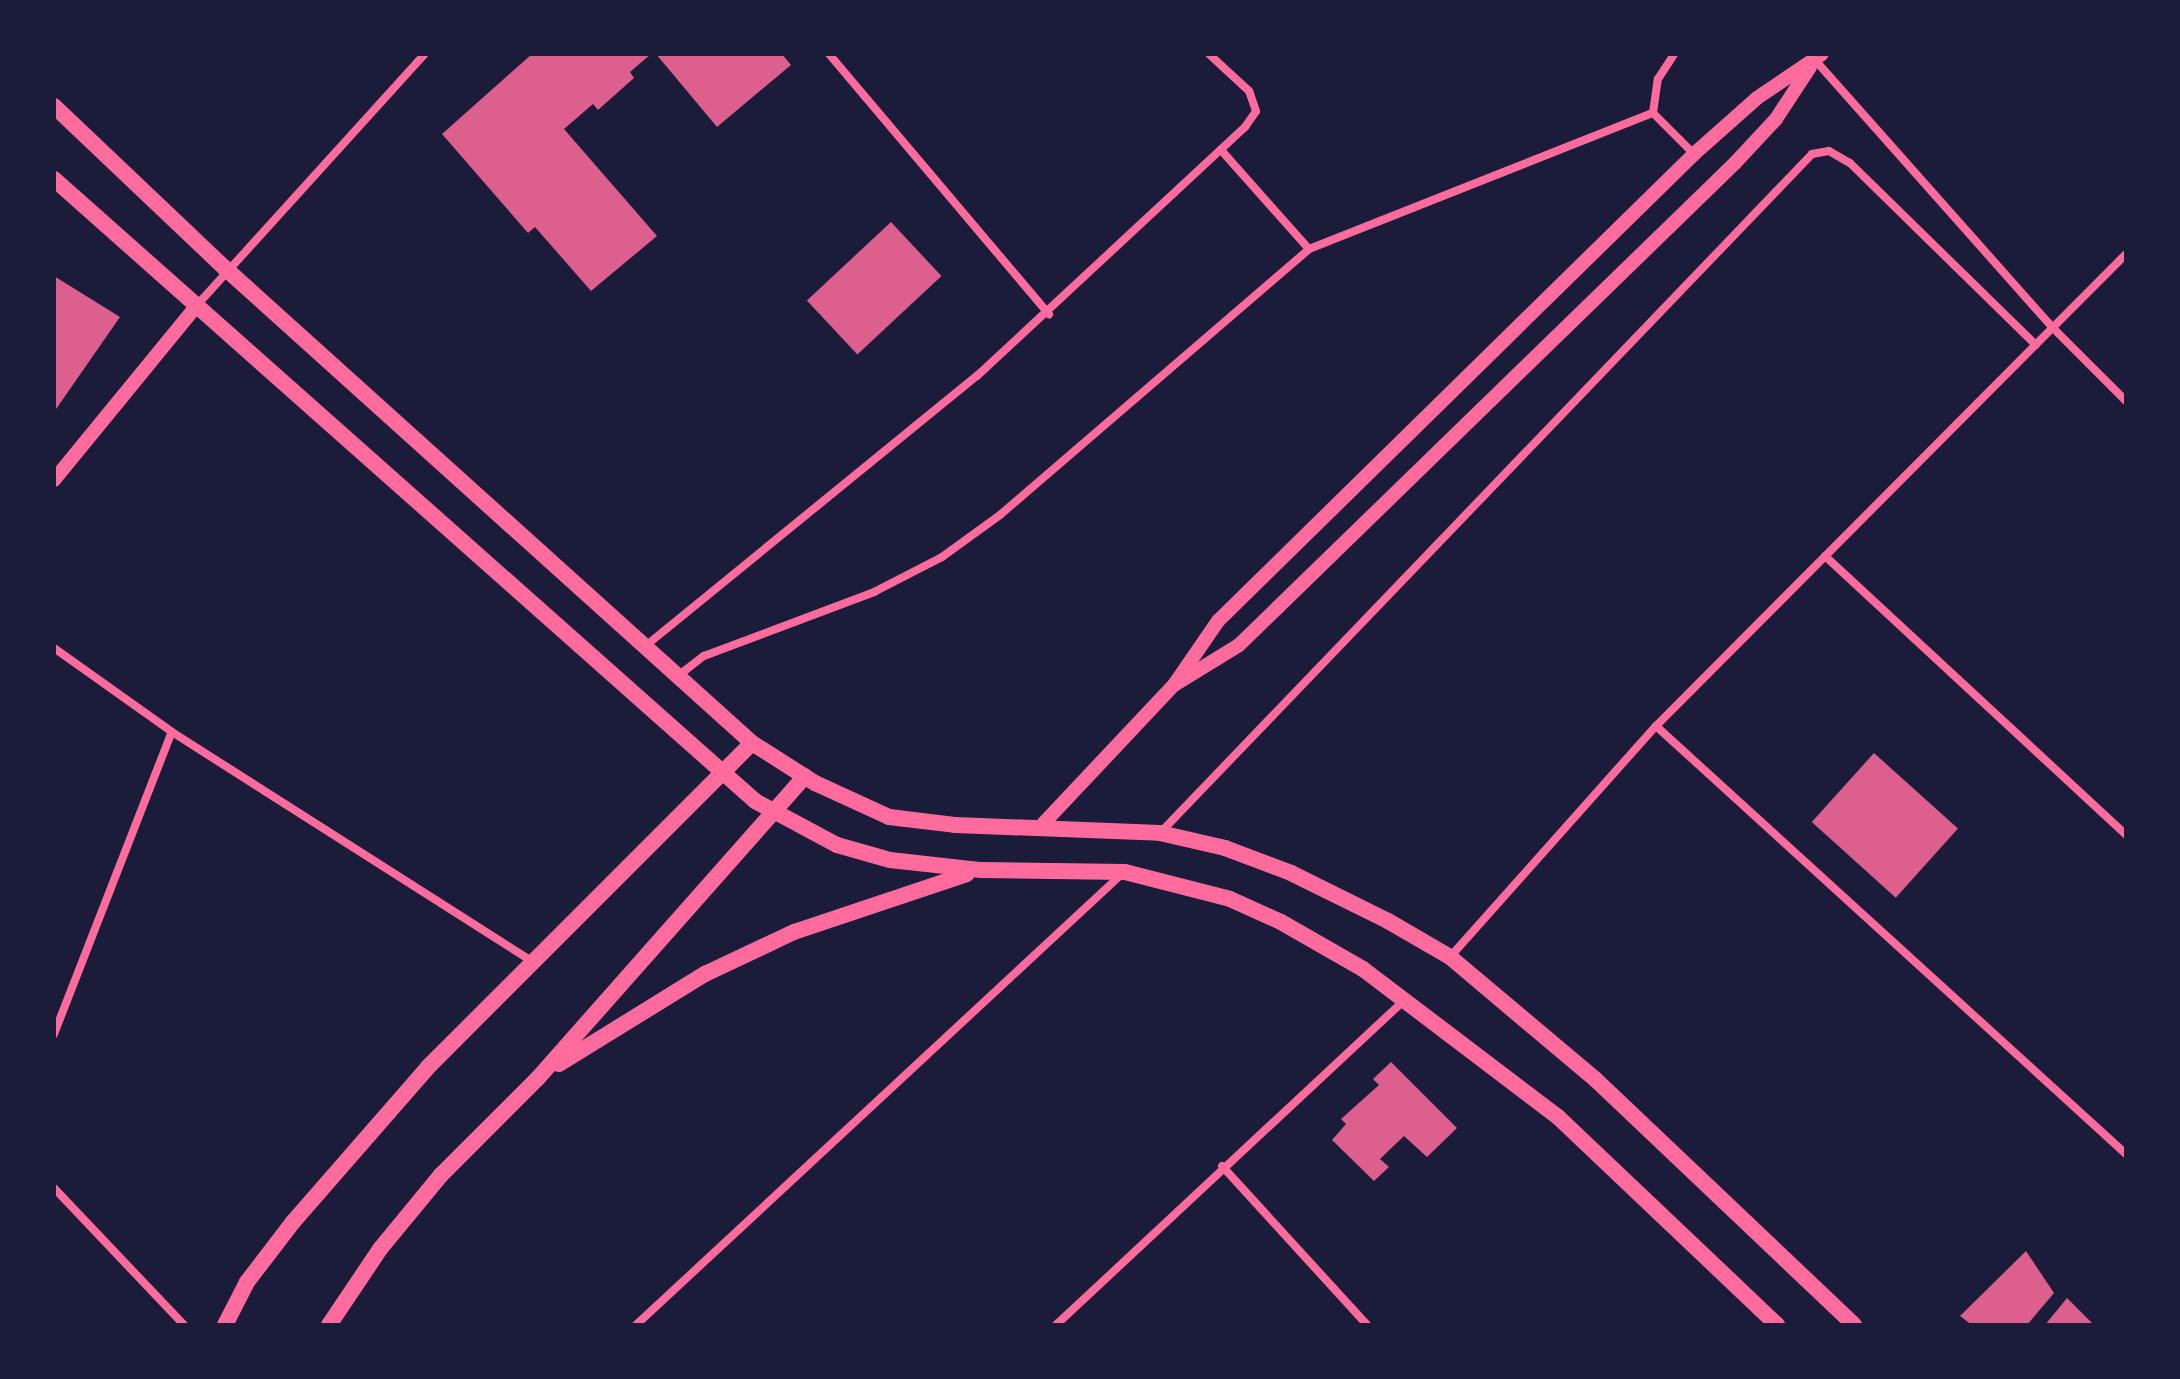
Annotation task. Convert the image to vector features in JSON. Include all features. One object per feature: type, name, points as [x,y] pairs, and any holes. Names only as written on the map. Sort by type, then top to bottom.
[{"type":"main road","points":[[54,106],[226,269],[674,679],[752,743],[805,776],[889,817],[955,825],[1160,833],[1225,848],[1291,873],[1450,957],[1595,1079],[1854,1325]]},
{"type":"main road","points":[[54,179],[198,304],[719,774],[774,813],[837,845],[890,860],[981,870],[1125,872],[1230,899],[1281,922],[1406,999],[1558,1117],[1777,1325]]},
{"type":"main road","points":[[225,1325],[247,1282],[342,1161],[533,962],[752,743]]},
{"type":"main road","points":[[329,1325],[380,1249],[441,1175],[538,1078],[805,776]]},
{"type":"main road","points":[[538,1078],[619,1023],[781,938],[887,897],[981,870]]},
{"type":"street","points":[[54,480],[226,269],[425,54]]},
{"type":"street","points":[[829,54],[1049,314]]},
{"type":"street","points":[[642,649],[1049,314],[1245,127],[1256,111],[1249,91],[1210,54]]},
{"type":"street","points":[[1653,113],[1658,79],[1674,54]]},
{"type":"street","points":[[1041,826],[1174,685],[1218,621],[1694,154],[1757,98],[1818,57]]},
{"type":"street","points":[[1818,57],[2053,328],[2126,401]]},
{"type":"street","points":[[1174,685],[1239,645],[1678,218],[1776,119],[1818,57]]},
{"type":"street","points":[[1653,113],[1694,154]]},
{"type":"street","points":[[674,679],[704,656],[874,592],[942,557],[1000,515],[1309,249],[1653,113]]},
{"type":"street","points":[[1221,150],[1309,249]]},
{"type":"street","points":[[1160,833],[1812,154],[1829,151],[1850,163],[2036,345]]},
{"type":"street","points":[[1450,957],[1656,726],[2126,254]]},
{"type":"street","points":[[1825,556],[2126,835]]},
{"type":"street","points":[[54,648],[172,732],[533,962]]},
{"type":"street","points":[[1656,726],[2126,1154]]},
{"type":"street","points":[[54,1034],[172,732]]},
{"type":"street","points":[[636,1325],[1125,872]]},
{"type":"street","points":[[1056,1325],[1222,1166],[1406,999]]},
{"type":"street","points":[[1222,1166],[1367,1325]]},
{"type":"street","points":[[54,1188],[184,1325]]},
{"type":"building","points":[[532,54],[651,54],[630,72],[634,78],[598,110],[593,104],[564,129],[657,236],[591,291],[535,227],[528,233],[442,134]]},
{"type":"building","points":[[656,54],[782,54],[791,65],[717,127]]},
{"type":"building","points":[[891,222],[941,276],[857,355],[807,300]]},
{"type":"building","points":[[54,276],[120,317],[54,412]]},
{"type":"building","points":[[1874,753],[1958,829],[1896,898],[1812,822]]},
{"type":"building","points":[[1391,1062],[1457,1128],[1427,1157],[1404,1136],[1380,1159],[1389,1167],[1374,1181],[1332,1140],[1346,1124],[1341,1119],[1379,1085],[1373,1079]]},
{"type":"building","points":[[2026,1251],[2054,1293],[2027,1325],[1972,1325],[1960,1316]]},
{"type":"building","points":[[2067,1298],[2094,1325],[2045,1325]]}]
